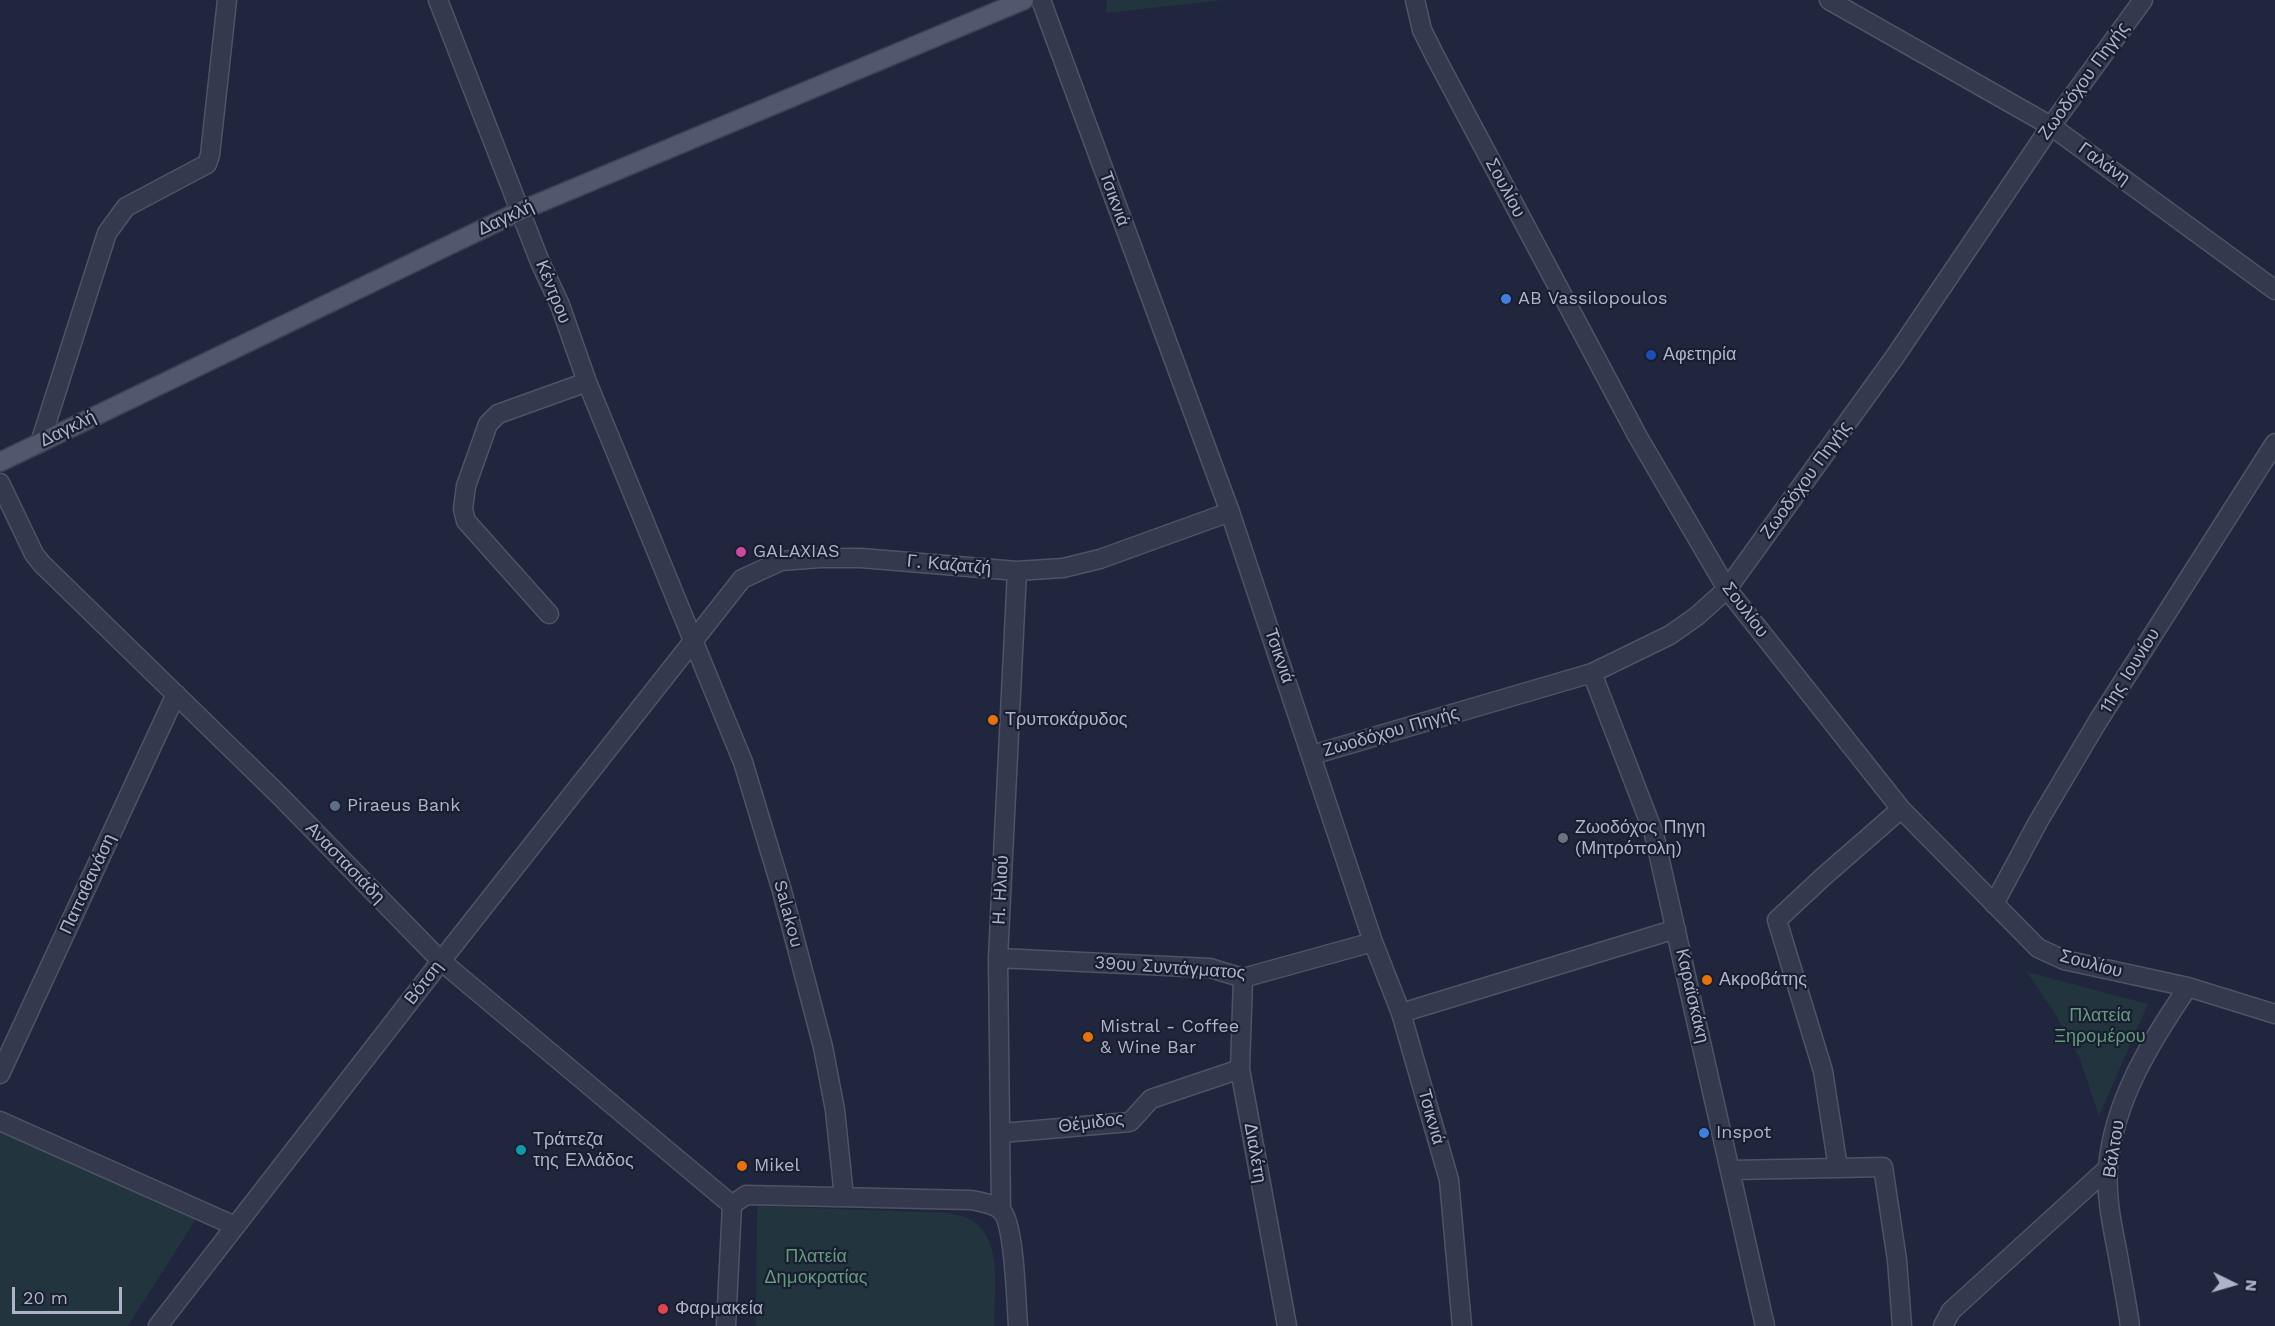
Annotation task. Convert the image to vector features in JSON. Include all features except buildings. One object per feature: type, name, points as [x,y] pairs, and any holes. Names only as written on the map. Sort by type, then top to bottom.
[{"type":"main road","name":"Δαγκλή","points":[[0,462],[520,211],[1024,0]]},
{"type":"street","points":[[40,442],[111,226],[126,207],[207,164],[210,155],[226,0]]},
{"type":"street","name":"Κέντρου","points":[[438,0],[668,583]]},
{"type":"street","name":"Τσικνιά","points":[[1041,0],[1230,512],[1373,942],[1401,1013],[1449,1180],[1462,1326]]},
{"type":"street","name":"Σουλίου","points":[[1415,0],[1422,30],[1436,58],[1638,437],[1727,589],[1901,810],[2038,948],[2064,960],[2188,987],[2275,1014]]},
{"type":"street","name":"Γαλάνη","points":[[1829,0],[2051,126],[2275,290]]},
{"type":"street","name":"Ζωοδόχου Πηγής","points":[[1312,755],[1592,673],[1670,635],[1697,616],[1727,589],[1894,358],[2051,126],[2143,0]]},
{"type":"street","points":[[549,614],[466,520],[463,509],[466,486],[488,424],[498,414],[587,382]]},
{"type":"street","name":"11ης Ιουνίου","points":[[1994,904],[2022,856],[2038,822],[2098,721],[2275,443]]},
{"type":"street","name":"Αναστασιάδη","points":[[0,483],[34,554],[42,564],[279,795],[441,961],[732,1205]]},
{"type":"street","name":"Γ. Καζατζή","points":[[692,641],[742,579],[781,561],[861,558],[1017,571],[1063,568],[1100,559],[1230,512]]},
{"type":"street","name":"Η. Ηλιού","points":[[1001,1210],[1002,1133],[998,958],[1017,571]]},
{"type":"street","name":"Salakou","points":[[668,583],[743,762],[782,891],[830,1082],[841,1155],[844,1197]]},
{"type":"street","name":"Βότση","points":[[158,1326],[692,641]]},
{"type":"street","name":"Καραϊσκάκη","points":[[1592,673],[1654,834],[1766,1326]]},
{"type":"street","name":"Παπαθανάση","points":[[0,1074],[176,694]]},
{"type":"street","points":[[1838,1168],[1823,1071],[1777,920],[1901,810]]},
{"type":"street","points":[[1401,1013],[1676,929]]},
{"type":"street","name":"39ου Συντάγματος","points":[[998,958],[1210,968],[1243,978],[1373,942]]},
{"type":"street","name":"Διαλέτη","points":[[1243,978],[1240,1070],[1287,1326]]},
{"type":"street","name":"Βάλτου","points":[[2130,1326],[2109,1205],[2108,1169],[2112,1138],[2122,1104],[2153,1038],[2188,987]]},
{"type":"street","name":"Θέμιδος","points":[[1002,1133],[1130,1122],[1151,1100],[1240,1070]]},
{"type":"street","points":[[0,1121],[236,1226]]},
{"type":"street","points":[[1730,1170],[1883,1167],[1897,1260],[1902,1326]]},
{"type":"street","points":[[1943,1326],[1951,1311],[2108,1169]]},
{"type":"street","points":[[726,1326],[732,1205],[746,1196],[972,1200],[1001,1210],[1010,1226],[1018,1326]]},
{"type":"green space","points":[[1107,0],[1223,0],[1106,13]]},
{"type":"green space","name":"Πλατεία Ξηρομέρου","points":[[2027,972],[2148,1004],[2099,1116],[2080,1059],[2054,1012]]},
{"type":"green space","points":[[0,1125],[200,1213],[128,1326],[0,1326]]},
{"type":"green space","name":"Πλατεία Δημοκρατίας","points":[[757,1206],[950,1213],[972,1220],[989,1241],[993,1255],[995,1269],[994,1326],[756,1326]]},
{"type":"place","name":"AB Vassilopoulos","points":[[1506,299]]},
{"type":"place","name":"Αφετηρία","points":[[1651,355]]},
{"type":"place","name":"GALAXIAS","points":[[741,552]]},
{"type":"place","name":"Τρυποκάρυδος","points":[[993,720]]},
{"type":"place","name":"Piraeus Bank","points":[[335,806]]},
{"type":"place","name":"Ζωοδόχος Πηγη (Μητρόπολη)","points":[[1563,838]]},
{"type":"place","name":"Ακροβάτης","points":[[1707,980]]},
{"type":"place","name":"Mistral - Coffee & Wine Bar","points":[[1088,1037]]},
{"type":"place","name":"Inspot","points":[[1704,1133]]},
{"type":"place","name":"Τράπεζα της Ελλάδος","points":[[521,1150]]},
{"type":"place","name":"Mikel","points":[[742,1166]]},
{"type":"place","name":"Φαρμακεία","points":[[663,1309]]}]
